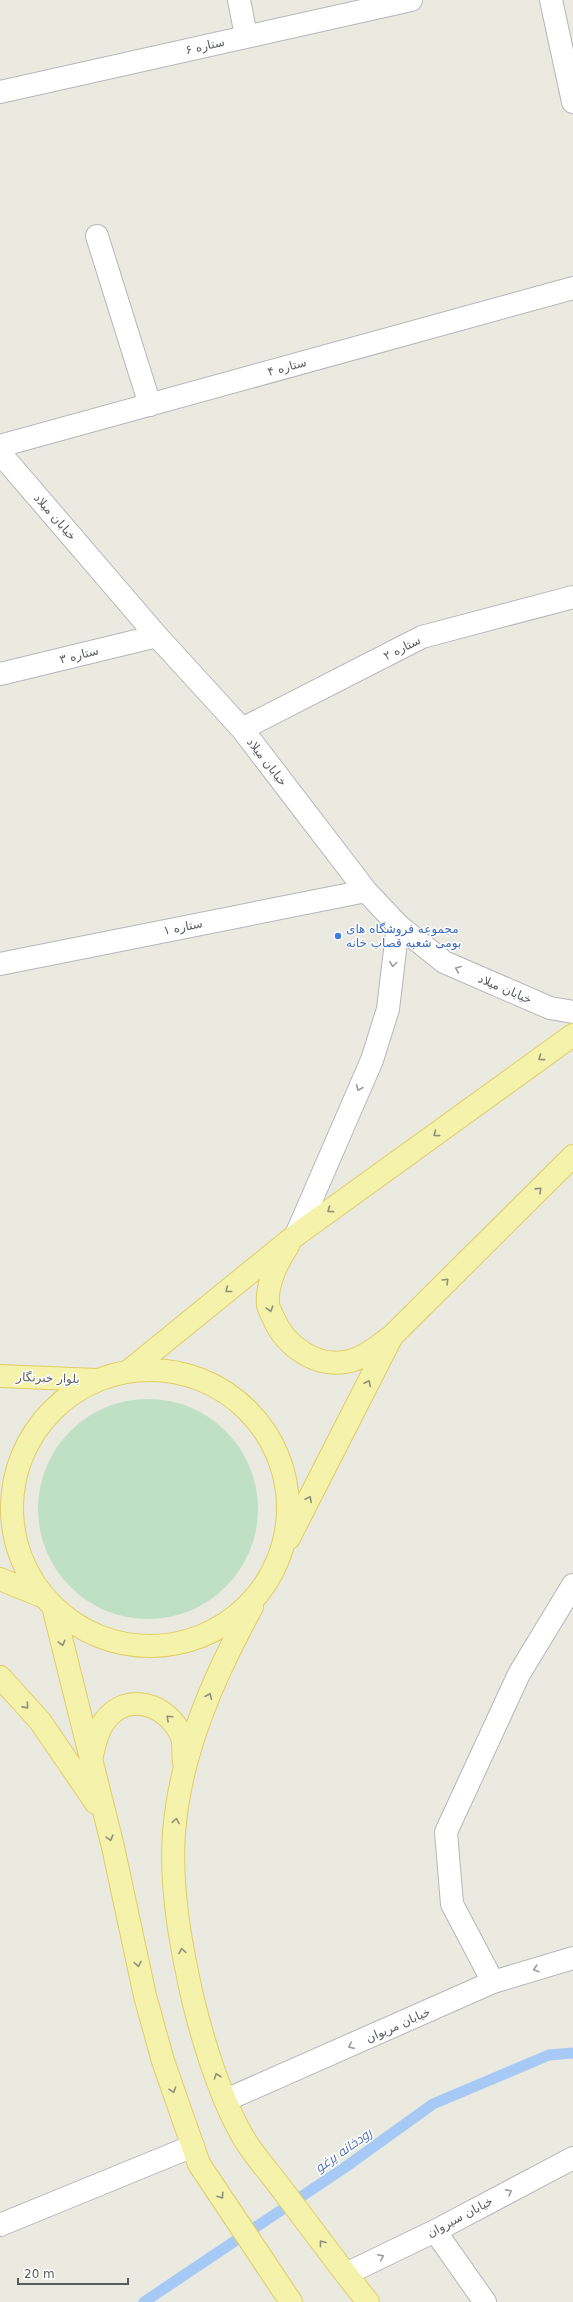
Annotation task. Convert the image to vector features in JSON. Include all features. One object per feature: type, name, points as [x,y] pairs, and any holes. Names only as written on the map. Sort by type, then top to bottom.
[{"type":"main road","points":[[130,1370],[296,1235],[573,1035]]},
{"type":"main road","points":[[296,1235],[279,1259],[271,1280],[268,1306],[287,1341],[306,1356],[329,1362],[350,1361],[369,1353],[392,1336],[573,1156]]},
{"type":"main road","points":[[368,2302],[243,2137],[226,2100],[199,2023],[182,1954],[175,1898],[174,1833],[185,1767],[205,1705],[228,1652],[279,1559],[392,1336]]},
{"type":"main road","points":[[262,1588],[232,1618],[208,1634],[173,1644],[137,1646],[102,1638],[71,1622],[48,1601],[22,1561],[12,1519],[15,1476],[32,1436],[59,1403],[96,1380],[130,1370],[166,1370],[202,1379],[234,1397],[260,1423],[278,1454],[287,1490],[287,1527],[279,1559]]},
{"type":"main road","name":"بلوار خبرنگار","points":[[0,1376],[96,1380]]},
{"type":"main road","points":[[0,1579],[48,1601]]},
{"type":"main road","points":[[48,1601],[113,1847],[145,1996],[163,2061],[196,2155],[292,2302]]},
{"type":"main road","points":[[0,1677],[40,1721],[103,1812]]},
{"type":"main road","points":[[91,1760],[96,1740],[104,1722],[119,1708],[134,1704],[153,1706],[172,1720],[182,1738],[185,1767]]},
{"type":"street","points":[[239,0],[246,36]]},
{"type":"street","name":"ستاره ۶","points":[[0,92],[410,0]]},
{"type":"street","points":[[551,0],[573,102]]},
{"type":"street","points":[[97,236],[150,404]]},
{"type":"street","name":"ستاره ۴","points":[[0,446],[573,288]]},
{"type":"street","name":"خیابان میلاد","points":[[0,453],[157,636],[242,730],[366,891],[398,925],[444,962],[550,1008],[573,1012]]},
{"type":"street","name":"ستاره ۲","points":[[242,730],[422,637],[573,596]]},
{"type":"street","name":"ستاره ۳","points":[[0,674],[157,636]]},
{"type":"street","name":"ستاره ۱","points":[[0,964],[366,891]]},
{"type":"street","points":[[296,1235],[372,1060],[388,1009],[398,925]]},
{"type":"street","points":[[493,1982],[452,1904],[446,1832],[519,1674],[573,1585]]},
{"type":"street","name":"خیابان مریوان","points":[[226,2100],[493,1982],[573,1958]]},
{"type":"street","points":[[0,2225],[196,2155]]},
{"type":"street","name":"خیابان سیروان","points":[[346,2274],[435,2231],[573,2158]]},
{"type":"street","points":[[435,2231],[486,2302]]},
{"type":"green space","points":[[148,1399],[169,1401],[200,1412],[226,1431],[245,1457],[256,1488],[258,1509],[256,1530],[245,1561],[226,1587],[200,1606],[169,1617],[148,1619],[127,1617],[96,1606],[70,1587],[51,1561],[40,1530],[38,1509],[40,1488],[51,1457],[70,1431],[96,1412],[127,1401]]},
{"type":"waterway","name":"رودخانه یرغو","points":[[144,2302],[344,2168],[433,2104],[549,2055],[573,2053]]},
{"type":"place","name":"مجموعه فروشگاه های بومی شعبه قصاب خانه","points":[[338,936]]}]
